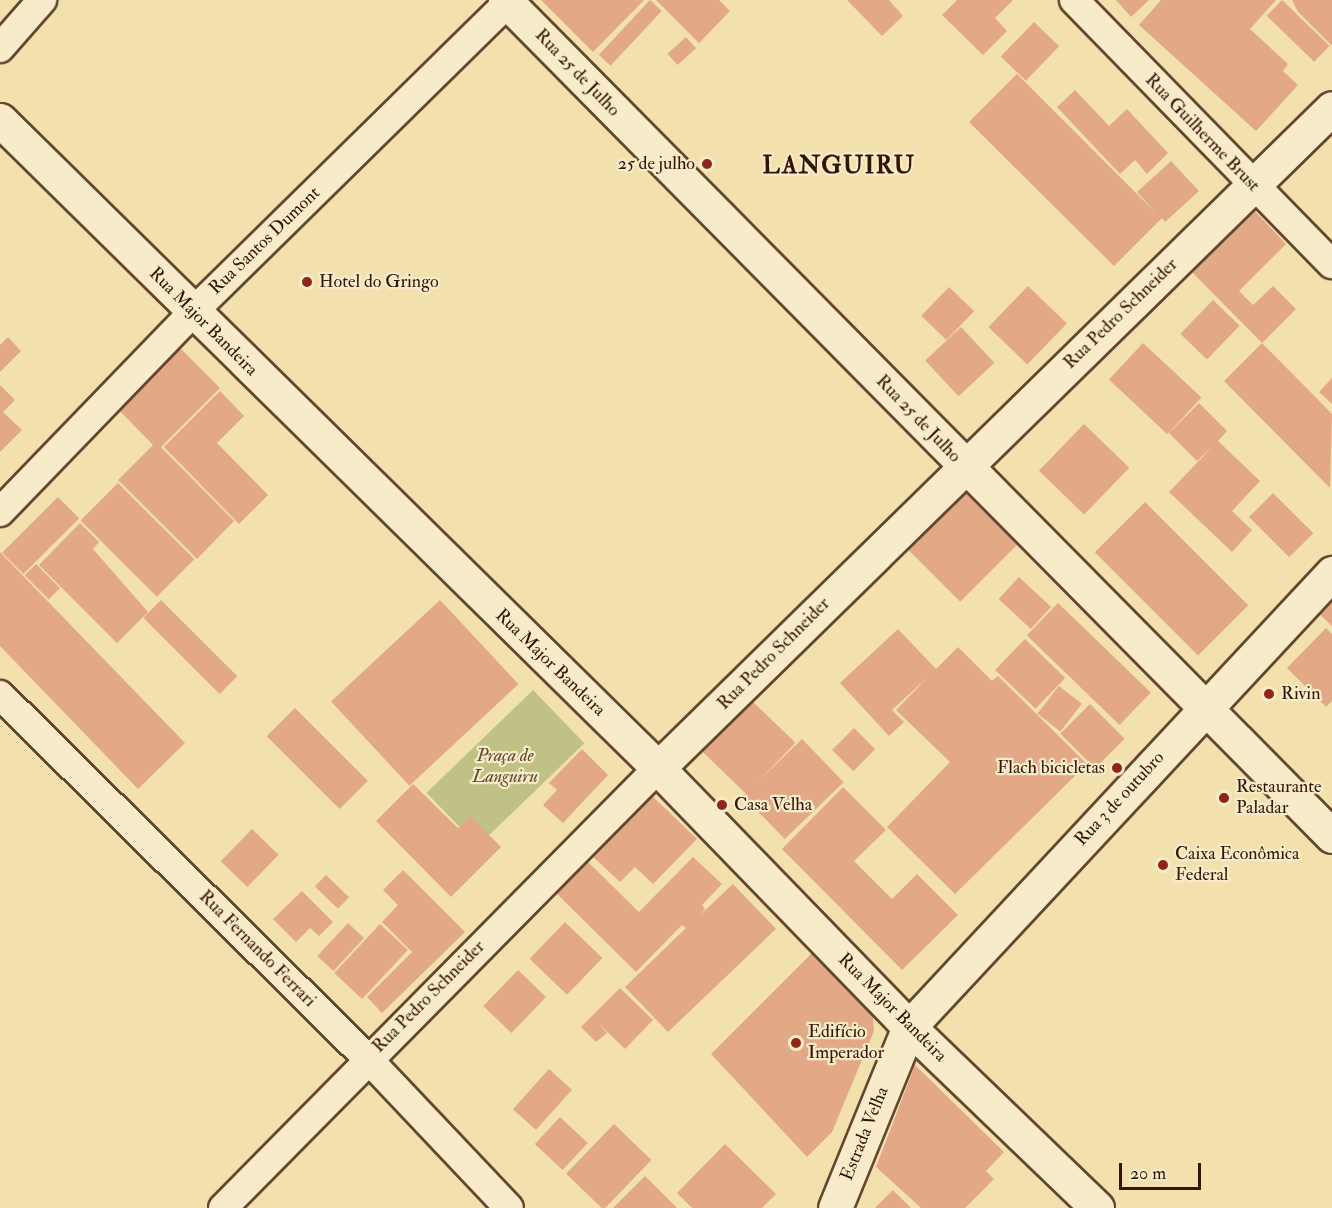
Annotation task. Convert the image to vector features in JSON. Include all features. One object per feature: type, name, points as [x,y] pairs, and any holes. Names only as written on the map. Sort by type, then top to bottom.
[{"type":"main road","name":"Rua 25 de Julho","points":[[508,1],[964,467],[1332,836]]},
{"type":"main road","name":"Rua Pedro Schneider","points":[[658,768],[1332,108]]},
{"type":"main road","name":"Rua Major Bandeira","points":[[0,120],[658,768],[909,1027],[1097,1208]]},
{"type":"main road","name":"Rua 3 de outubro","points":[[909,1027],[1332,573]]},
{"type":"main road","name":"Estrada Velha","points":[[835,1208],[909,1027]]},
{"type":"street","points":[[0,48],[42,0]]},
{"type":"street","name":"Rua Guilherme Brust","points":[[1074,0],[1253,186],[1332,264]]},
{"type":"street","name":"Rua Santos Dumont","points":[[0,512],[193,312],[508,1]]},
{"type":"street","name":"Rua Fernando Ferrari","points":[[0,695],[368,1059],[509,1208]]},
{"type":"street","name":"Rua Pedro Schneider","points":[[223,1208],[658,768]]},
{"type":"green space","name":"Praça de Languiru","points":[[533,690],[584,743],[478,846],[427,793]]},
{"type":"building","points":[[541,0],[644,0],[593,52]]},
{"type":"building","points":[[650,0],[662,11],[611,66],[599,55]]},
{"type":"building","points":[[656,0],[719,0],[730,11],[699,43]]},
{"type":"building","points":[[847,0],[889,0],[903,16],[882,36]]},
{"type":"building","points":[[957,0],[1013,0],[995,18],[1007,31],[983,55],[942,15]]},
{"type":"building","points":[[1116,0],[1149,0],[1131,17]]},
{"type":"building","points":[[1161,0],[1276,0],[1250,29],[1288,64],[1283,71],[1298,85],[1256,131],[1139,25]]},
{"type":"building","points":[[1282,0],[1329,46],[1314,62],[1267,16]]},
{"type":"building","points":[[1292,0],[1332,0],[1332,46],[1298,12]]},
{"type":"building","points":[[1034,22],[1059,46],[1026,81],[1001,57]]},
{"type":"building","points":[[686,37],[696,48],[677,65],[667,54]]},
{"type":"building","points":[[1017,74],[1157,214],[1137,192],[1171,161],[1199,191],[1165,222],[1162,218],[1114,266],[969,122]]},
{"type":"building","points":[[1075,90],[1109,126],[1127,109],[1168,153],[1147,174],[1135,160],[1120,174],[1057,107]]},
{"type":"building","points":[[1250,206],[1286,244],[1239,291],[1253,305],[1273,286],[1296,309],[1262,343],[1187,267]]},
{"type":"building","points":[[1028,286],[1067,324],[1027,365],[988,327]]},
{"type":"building","points":[[949,287],[974,311],[946,340],[921,316]]},
{"type":"building","points":[[1213,300],[1240,326],[1207,360],[1180,334]]},
{"type":"building","points":[[961,327],[994,363],[959,396],[925,360]]},
{"type":"building","points":[[8,337],[21,351],[0,372],[0,345]]},
{"type":"building","points":[[173,341],[220,388],[161,447],[234,521],[197,559],[118,480],[153,445],[111,402]]},
{"type":"building","points":[[1143,343],[1202,398],[1167,434],[1109,380]]},
{"type":"building","points":[[1262,343],[1332,414],[1330,488],[1224,381]]},
{"type":"building","points":[[1332,378],[1332,404],[1319,392]]},
{"type":"building","points":[[0,385],[15,400],[3,412],[22,430],[0,452]]},
{"type":"building","points":[[220,391],[244,416],[217,443],[268,495],[239,524],[164,447]]},
{"type":"building","points":[[1199,403],[1227,431],[1218,441],[1260,481],[1232,511],[1252,530],[1232,552],[1169,492],[1213,446],[1197,461],[1169,433]]},
{"type":"building","points":[[1084,424],[1129,468],[1084,515],[1039,471]]},
{"type":"building","points":[[118,483],[194,559],[157,597],[81,520]]},
{"type":"building","points":[[958,485],[1017,544],[960,602],[901,542]]},
{"type":"building","points":[[1273,493],[1313,533],[1289,557],[1249,517]]},
{"type":"building","points":[[58,497],[79,518],[23,574],[2,553]]},
{"type":"building","points":[[1145,502],[1248,605],[1198,655],[1095,552]]},
{"type":"building","points":[[80,523],[99,542],[93,549],[148,612],[117,643],[39,565]]},
{"type":"building","points":[[0,552],[185,743],[138,789],[0,646]]},
{"type":"building","points":[[36,564],[60,588],[49,599],[25,575]]},
{"type":"building","points":[[1019,577],[1051,607],[1031,629],[999,599]]},
{"type":"building","points":[[1332,587],[1332,626],[1312,607]]},
{"type":"building","points":[[161,600],[237,676],[220,694],[143,618]]},
{"type":"building","points":[[440,600],[518,684],[409,786],[331,702]]},
{"type":"building","points":[[1058,603],[1151,693],[1120,725],[1027,635]]},
{"type":"building","points":[[1326,628],[1332,634],[1332,701],[1326,707],[1287,668]]},
{"type":"building","points":[[898,629],[936,669],[958,647],[992,681],[998,676],[1087,764],[955,894],[887,827],[950,762],[896,710],[928,677],[892,710],[904,722],[889,736],[840,683]]},
{"type":"building","points":[[1025,639],[1065,678],[1035,709],[995,670]]},
{"type":"building","points":[[1059,686],[1082,704],[1060,731],[1037,714]]},
{"type":"building","points":[[748,697],[795,743],[746,794],[699,748]]},
{"type":"building","points":[[1090,704],[1125,739],[1095,768],[1060,734]]},
{"type":"building","points":[[295,708],[368,781],[340,809],[267,736]]},
{"type":"building","points":[[854,728],[875,749],[853,771],[832,750]]},
{"type":"building","points":[[802,739],[844,782],[785,839],[743,796]]},
{"type":"building","points":[[582,749],[608,775],[563,823],[543,805],[557,790],[549,783]]},
{"type":"building","points":[[413,784],[458,828],[470,816],[501,847],[451,897],[376,821]]},
{"type":"building","points":[[843,787],[886,830],[854,861],[892,899],[917,874],[958,915],[902,970],[782,849]]},
{"type":"building","points":[[647,791],[697,839],[653,884],[635,867],[620,882],[588,852]]},
{"type":"building","points":[[252,829],[279,855],[247,887],[221,861]]},
{"type":"building","points":[[693,857],[722,884],[702,905],[705,909],[699,916],[733,884],[776,929],[668,1032],[625,987],[686,928],[682,925],[636,972],[556,893],[587,861],[639,912]]},
{"type":"building","points":[[403,870],[465,932],[382,1013],[367,997],[412,952],[382,922],[398,905],[383,890]]},
{"type":"building","points":[[326,875],[349,897],[338,909],[315,887]]},
{"type":"building","points":[[302,891],[333,922],[319,936],[310,928],[296,942],[273,919]]},
{"type":"building","points":[[565,922],[602,958],[567,995],[530,959]]},
{"type":"building","points":[[348,923],[364,938],[333,971],[317,956]]},
{"type":"building","points":[[380,924],[408,950],[362,999],[334,973]]},
{"type":"building","name":"Edifício Imperador","points":[[816,949],[872,1007],[874,1031],[832,1132],[807,1157],[711,1054]]},
{"type":"building","points":[[518,970],[546,997],[511,1033],[483,1006]]},
{"type":"building","points":[[620,988],[653,1020],[625,1049],[598,1023],[607,1033],[596,1042],[581,1027]]},
{"type":"building","points":[[915,1065],[1004,1152],[986,1171],[994,1179],[965,1208],[921,1208],[876,1167]]},
{"type":"building","points":[[549,1069],[572,1090],[536,1130],[513,1109]]},
{"type":"building","points":[[560,1117],[588,1143],[563,1170],[535,1144]]},
{"type":"building","points":[[614,1124],[651,1160],[605,1208],[602,1208],[566,1174]]},
{"type":"building","points":[[725,1144],[776,1194],[762,1208],[692,1208],[677,1193]]},
{"type":"building","points":[[645,1176],[677,1208],[613,1208]]},
{"type":"building","points":[[893,1190],[911,1208],[875,1208]]},
{"type":"place","name":"25 de julho","points":[[707,164]]},
{"type":"place","name":"Hotel do Gringo","points":[[307,282]]},
{"type":"place","name":"Rivin","points":[[1269,694]]},
{"type":"place","name":"Flach bicicletas","points":[[1117,768]]},
{"type":"place","name":"Restaurante Paladar","points":[[1224,798]]},
{"type":"place","name":"Casa Velha","points":[[722,805]]},
{"type":"place","name":"Caixa Econômica Federal","points":[[1163,865]]},
{"type":"place","name":"Edifício Imperador","points":[[796,1043]]},
{"type":"district","name":"LANGUIRU","points":[[839,166]]}]
